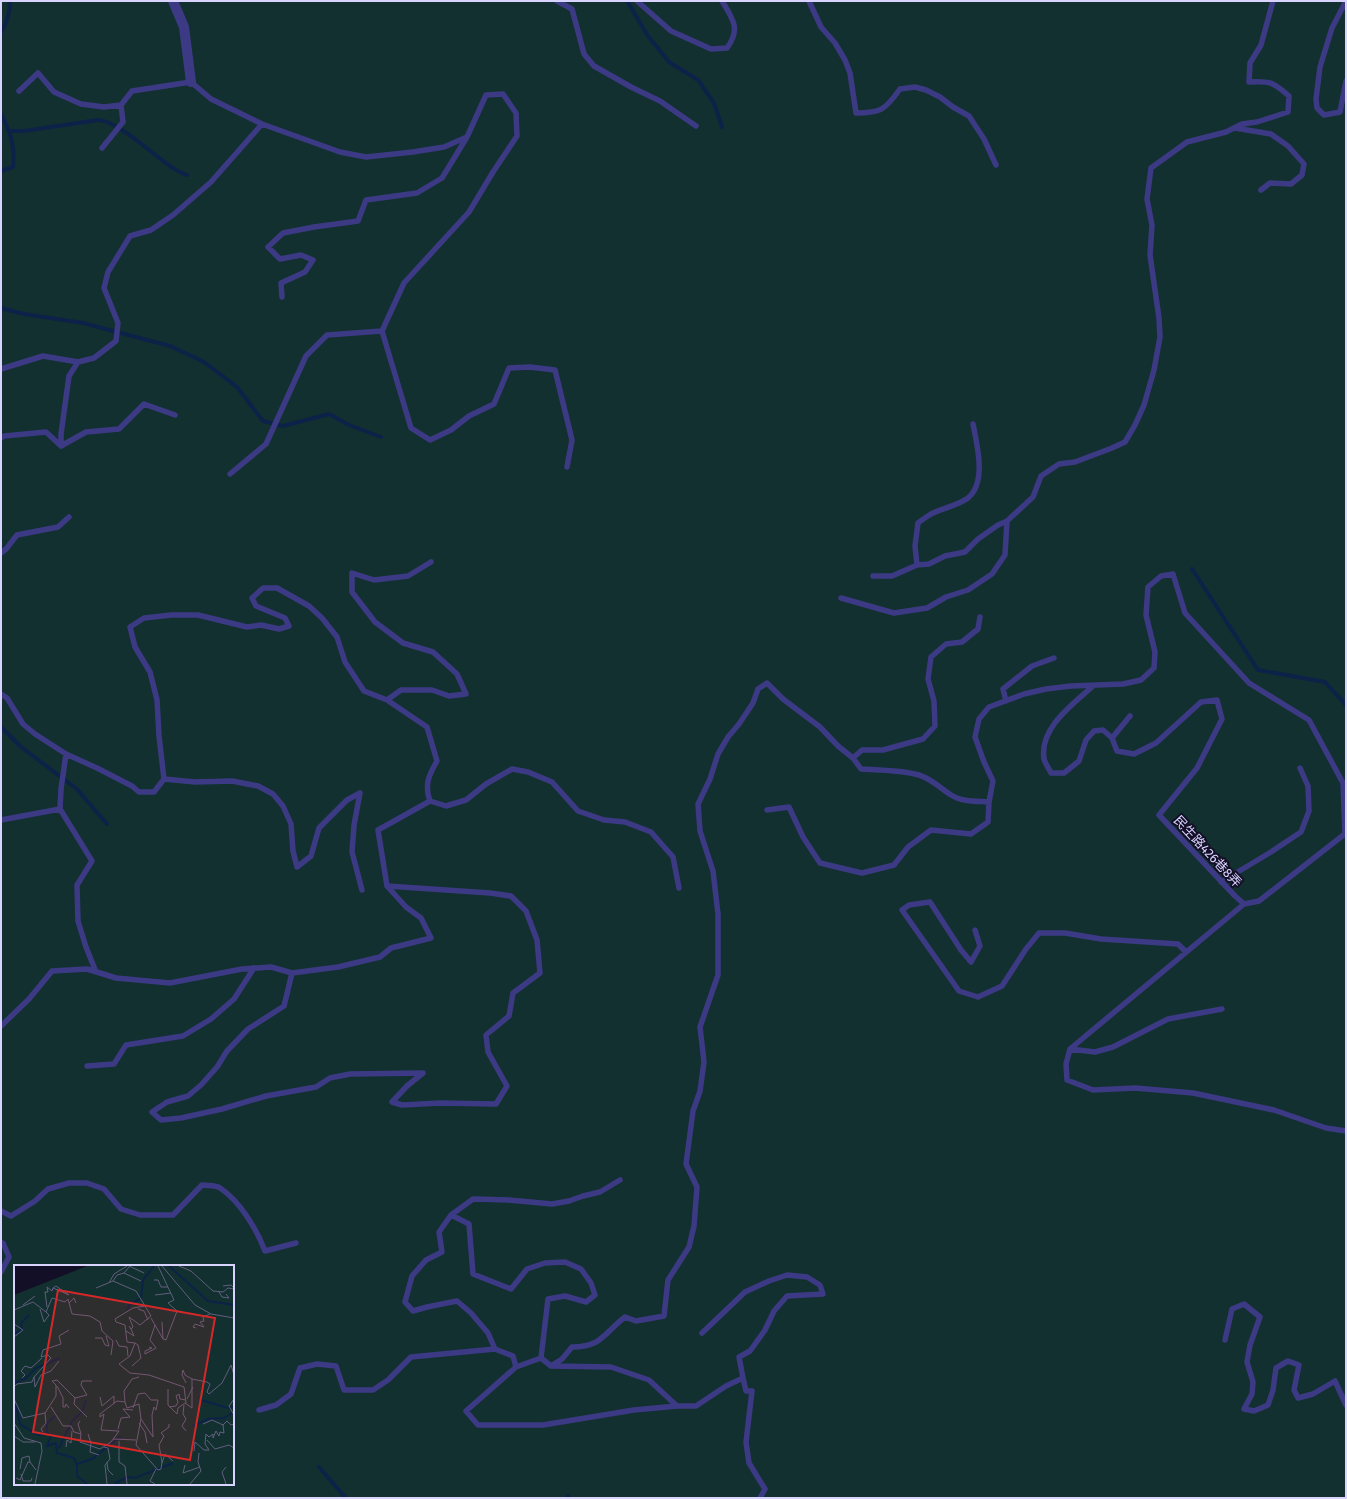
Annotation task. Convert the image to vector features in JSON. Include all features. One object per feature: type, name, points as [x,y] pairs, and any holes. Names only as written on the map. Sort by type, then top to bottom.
[{"type":"street","points":[[173,1],[184,27],[191,82]]},
{"type":"lane","points":[[557,1],[572,9],[584,54],[594,66],[631,87],[660,101],[696,126]]},
{"type":"lane","points":[[637,1],[671,31],[711,49],[727,48],[734,38],[734,20],[722,1]]},
{"type":"lane","points":[[809,1],[821,27],[835,43],[845,60],[850,73],[856,113],[870,113],[882,110],[900,89],[915,87],[926,90],[940,97],[953,107],[969,116],[984,139],[996,165]]},
{"type":"lane","points":[[873,576],[892,576],[917,565],[929,564],[945,556],[965,552],[998,525],[1007,521],[1033,497],[1041,476],[1059,464],[1075,462],[1125,442],[1135,425],[1149,391],[1160,337],[1159,318],[1150,255],[1152,225],[1148,199],[1151,168],[1187,142],[1226,132],[1242,124],[1257,122],[1288,112],[1289,96],[1276,85],[1265,82],[1249,82],[1250,63],[1261,45],[1273,1]]},
{"type":"lane","points":[[1346,1],[1332,28],[1320,67],[1316,99],[1317,108],[1324,115],[1340,112],[1346,81]]},
{"type":"lane","points":[[19,91],[38,73],[54,92],[81,104],[104,107],[121,104],[132,91],[191,82],[211,99],[262,124],[340,152],[366,157],[444,147],[467,137]]},
{"type":"lane","points":[[282,297],[281,283],[305,272],[313,260],[301,255],[280,259],[268,247],[283,233],[358,221],[366,200],[417,193],[442,178],[467,137],[486,95],[503,94],[516,113],[517,136],[469,212],[404,283],[382,331],[410,428],[430,440],[451,430],[469,416],[494,404],[509,368],[530,366],[555,370],[572,440],[567,467]]},
{"type":"lane","points":[[102,148],[122,122],[121,104]]},
{"type":"lane","points":[[1,369],[43,356],[78,362],[94,358],[116,341],[118,323],[104,288],[108,272],[130,236],[151,230],[173,215],[211,182],[262,124]]},
{"type":"lane","points":[[1235,128],[1271,134],[1288,146],[1304,164],[1302,176],[1291,184],[1270,183],[1261,190]]},
{"type":"lane","points":[[230,474],[266,444],[306,356],[327,335],[382,331]]},
{"type":"lane","points":[[61,446],[61,434],[69,376],[78,362]]},
{"type":"lane","points":[[61,446],[86,432],[119,430],[144,404],[175,415]]},
{"type":"lane","points":[[917,565],[915,546],[918,523],[931,514],[968,498],[977,487],[979,468],[978,448],[973,424]]},
{"type":"lane","points":[[1,438],[4,436],[46,432],[61,446]]},
{"type":"lane","points":[[1,553],[17,535],[58,527],[69,517]]},
{"type":"lane","points":[[841,598],[894,613],[926,608],[946,597],[968,590],[992,574],[1005,555],[1007,521]]},
{"type":"lane","points":[[388,700],[401,690],[432,690],[449,696],[466,694],[457,674],[433,652],[403,643],[375,622],[352,592],[352,574],[374,580],[408,576],[431,562]]},
{"type":"lane","points":[[767,810],[789,807],[803,837],[820,863],[862,872],[894,865],[908,846],[930,830],[971,834],[988,822],[989,802],[993,781],[984,762],[975,736],[979,719],[989,707],[1024,694],[1046,689],[1071,686],[1123,684],[1141,680],[1154,668],[1155,652],[1146,615],[1148,587],[1161,576],[1172,574],[1185,613],[1244,678],[1249,683],[1309,720],[1343,783],[1345,834]]},
{"type":"lane","points":[[1,694],[7,698],[23,724],[35,734],[66,754],[98,768],[132,786],[139,792],[154,792],[164,779],[157,700],[150,672],[135,647],[130,627],[144,618],[198,615],[247,627],[261,624],[279,629],[289,626],[285,618],[256,606],[252,598],[263,588],[278,588],[309,606],[322,618],[337,637],[345,662],[364,691],[388,700],[427,727],[437,761],[429,775],[427,792],[430,801]]},
{"type":"lane","points":[[853,758],[862,750],[883,750],[923,739],[935,726],[934,701],[928,679],[931,657],[946,644],[962,642],[978,629],[980,617]]},
{"type":"lane","points":[[1006,701],[1003,689],[1032,666],[1054,658]]},
{"type":"lane","points":[[551,1366],[562,1359],[572,1347],[583,1347],[598,1342],[614,1325],[625,1317],[636,1320],[664,1316],[668,1280],[689,1247],[694,1226],[697,1187],[686,1164],[693,1111],[700,1091],[704,1062],[700,1027],[718,975],[718,914],[713,871],[700,831],[698,804],[710,778],[718,754],[728,737],[753,703],[758,689],[767,683],[783,699],[820,727],[838,746],[853,758],[861,769],[897,771],[920,776],[937,784],[951,795],[970,801],[989,802]]},
{"type":"lane","points":[[1092,686],[1059,716],[1045,739],[1044,759],[1051,773],[1064,773],[1079,761],[1086,740],[1094,731],[1103,730],[1112,738],[1130,716]]},
{"type":"lane","name":"民生路426巷8弄","points":[[1112,738],[1117,751],[1134,754],[1156,743],[1201,702],[1217,700],[1222,719],[1197,768],[1159,815],[1244,904],[1259,901],[1345,834]]},
{"type":"lane","points":[[66,754],[60,809],[92,861],[77,885],[78,921],[96,972]]},
{"type":"lane","points":[[1222,882],[1272,852],[1301,832],[1309,811],[1308,786],[1300,768]]},
{"type":"lane","points":[[1,1026],[29,999],[52,971],[86,970],[116,978],[170,983],[242,969],[271,966],[292,973],[338,967],[380,957],[391,948],[431,938],[421,918],[406,908],[387,886],[378,830],[430,801],[446,806],[466,800],[486,784],[512,769],[528,772],[552,782],[578,811],[604,820],[625,822],[651,832],[673,857],[679,888]]},
{"type":"lane","points":[[164,779],[195,782],[232,781],[258,786],[273,794],[283,806],[291,824],[292,851],[297,867],[311,856],[319,828],[347,800],[360,793],[354,825],[352,852],[362,890]]},
{"type":"lane","points":[[1,820],[60,809]]},
{"type":"lane","points":[[292,973],[284,1006],[248,1029],[227,1051],[217,1067],[201,1086],[188,1096],[167,1102],[152,1112],[161,1120],[182,1118],[222,1109],[266,1096],[316,1087],[330,1078],[350,1074],[422,1073],[392,1102],[402,1105],[440,1103],[496,1104],[507,1086],[488,1052],[486,1035],[509,1016],[513,993],[540,973],[537,940],[526,911],[511,896],[490,893],[387,886]]},
{"type":"lane","points":[[976,930],[980,946],[971,962],[961,950],[930,902],[909,906],[902,910],[959,991],[978,997],[1002,986],[1026,949],[1039,933],[1178,944],[1186,952]]},
{"type":"lane","points":[[1244,904],[1070,1049],[1066,1064],[1067,1080],[1093,1090],[1136,1088],[1193,1093],[1274,1110],[1326,1128],[1346,1131]]},
{"type":"lane","points":[[87,1066],[114,1064],[126,1045],[183,1036],[211,1019],[234,999],[254,968]]},
{"type":"lane","points":[[1070,1049],[1095,1052],[1113,1047],[1168,1019],[1222,1009]]},
{"type":"lane","points":[[495,1349],[488,1332],[471,1313],[457,1301],[413,1311],[405,1302],[412,1276],[426,1260],[442,1252],[439,1232],[451,1215],[473,1199],[508,1200],[552,1204],[569,1201],[600,1192],[620,1180]]},
{"type":"lane","points":[[1,1211],[11,1216],[35,1201],[48,1189],[69,1184],[87,1183],[104,1189],[121,1208],[140,1215],[173,1215],[202,1185],[219,1187],[236,1203],[259,1235],[265,1252],[296,1243]]},
{"type":"lane","points":[[451,1215],[469,1224],[473,1274],[511,1289],[526,1269],[545,1263],[565,1262],[581,1268],[591,1283],[595,1296],[586,1302],[565,1296],[548,1299],[541,1358]]},
{"type":"lane","points":[[1,1243],[3,1243],[9,1257],[1,1272]]},
{"type":"lane","points":[[702,1333],[745,1292],[769,1281],[787,1275],[807,1277],[820,1285],[823,1294],[787,1296],[774,1311],[764,1330],[750,1351],[739,1357],[746,1391],[752,1391],[746,1442],[749,1463],[765,1489],[760,1498]]},
{"type":"lane","points":[[1225,1340],[1232,1309],[1244,1304],[1260,1317],[1250,1345],[1246,1362],[1253,1382],[1252,1394],[1244,1409],[1254,1411],[1268,1405],[1273,1390],[1276,1368],[1288,1361],[1299,1365],[1294,1390],[1298,1398],[1313,1394],[1335,1381],[1346,1405]]},
{"type":"lane","points":[[259,1410],[276,1405],[291,1394],[300,1368],[317,1364],[336,1366],[344,1390],[373,1390],[388,1380],[411,1357],[495,1349],[513,1356],[516,1367]]},
{"type":"lane","points":[[541,1358],[551,1366],[611,1367],[649,1380],[677,1406]]},
{"type":"lane","points":[[541,1358],[516,1367],[466,1411],[478,1425],[543,1425],[634,1410],[677,1406],[696,1406],[726,1386],[744,1378]]},
{"type":"green space","points":[[1,1],[1346,1],[1346,1498],[1,1498]]},
{"type":"waterway","points":[[1,32],[8,17],[10,1]]},
{"type":"waterway","points":[[627,1],[648,36],[669,62],[698,80],[714,103],[722,127]]},
{"type":"waterway","points":[[1,114],[13,146],[13,167],[1,171]]},
{"type":"waterway","points":[[10,131],[24,131],[98,120],[116,126],[126,132],[165,163],[187,175]]},
{"type":"waterway","points":[[1,308],[24,314],[83,323],[170,346],[204,362],[237,387],[263,421],[283,426],[329,414],[349,425],[381,437]]},
{"type":"waterway","points":[[1192,569],[1258,670],[1325,682],[1346,705]]},
{"type":"waterway","points":[[1,727],[21,747],[77,789],[107,824]]},
{"type":"waterway","points":[[319,1467],[346,1498]]}]
